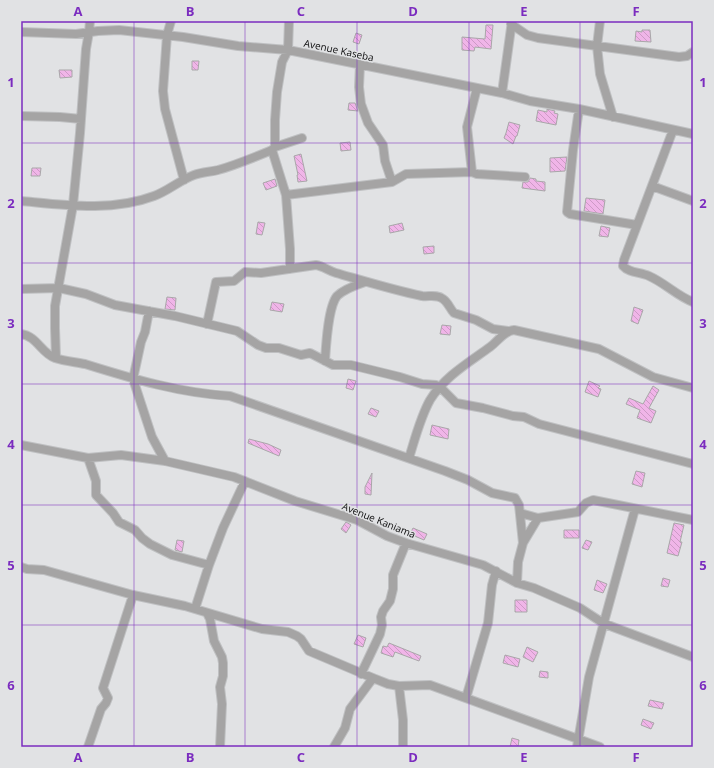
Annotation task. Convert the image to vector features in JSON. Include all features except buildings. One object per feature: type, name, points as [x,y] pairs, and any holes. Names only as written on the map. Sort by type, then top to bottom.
[{"type":"street","points":[[56,358],[54,328],[55,306],[73,205],[86,50],[90,21]]},
{"type":"street","points":[[171,21],[167,35],[162,86],[165,109],[184,180]]},
{"type":"street","points":[[289,21],[288,50],[280,70],[274,148],[286,195],[290,269]]},
{"type":"street","points":[[600,21],[597,46],[600,74],[613,117]]},
{"type":"street","points":[[512,23],[527,35],[538,38],[680,56],[687,56],[693,52]]},
{"type":"street","points":[[502,93],[512,23]]},
{"type":"street","name":"Avenue Kaseba","points":[[21,32],[76,34],[119,30],[167,35],[203,41],[214,41],[238,46],[288,50],[502,93],[530,101],[579,109],[693,134]]},
{"type":"street","points":[[360,65],[359,87],[361,104],[368,123],[383,145],[385,161],[392,182]]},
{"type":"street","points":[[472,172],[467,127],[477,88]]},
{"type":"street","points":[[579,109],[573,150],[567,212],[570,214],[637,225]]},
{"type":"street","points":[[21,116],[81,119]]},
{"type":"street","points":[[673,130],[623,266],[627,270],[657,280],[676,294],[693,302]]},
{"type":"street","points":[[21,201],[98,206],[132,202],[166,191],[194,175],[219,170],[302,138]]},
{"type":"street","points":[[286,195],[392,182],[406,174],[472,172],[477,174],[525,177]]},
{"type":"street","points":[[652,186],[693,201]]},
{"type":"street","points":[[207,324],[216,282],[234,281],[245,272],[261,273],[316,265],[365,282],[423,296],[437,296],[443,298],[454,313],[476,320],[493,329],[508,331],[514,330],[599,349],[653,376],[693,388]]},
{"type":"street","points":[[325,361],[329,324],[333,306],[337,297],[346,290],[365,282]]},
{"type":"street","points":[[21,289],[59,288],[86,294],[115,305],[149,311],[237,331],[258,345],[266,348],[279,348],[301,355],[310,353],[333,365],[350,365],[422,384],[432,384],[440,387],[451,399],[460,404],[472,405],[513,416],[524,417],[539,424],[693,464]]},
{"type":"street","points":[[149,311],[133,379],[152,437],[165,461]]},
{"type":"street","points":[[409,458],[420,423],[430,401],[440,387],[454,373],[492,346],[508,331]]},
{"type":"street","points":[[21,334],[27,335],[40,344],[48,354],[56,358],[81,363],[133,379],[205,394],[230,396],[307,424],[409,458],[468,480],[492,493],[514,498],[519,505],[523,543]]},
{"type":"street","name":"Avenue Kaniama","points":[[21,445],[88,458],[121,455],[165,461],[234,477],[295,501],[358,520],[387,536],[406,543],[483,565],[517,583],[534,588],[580,608],[603,623],[693,657]]},
{"type":"street","points":[[88,458],[96,481],[96,495],[113,513],[119,522],[135,530],[142,538],[161,550],[172,555],[209,565]]},
{"type":"street","points":[[195,609],[223,528],[245,481]]},
{"type":"street","points":[[520,513],[538,518],[578,512],[586,503],[593,500],[693,520]]},
{"type":"street","points":[[577,747],[588,677],[635,509]]},
{"type":"street","points":[[517,583],[517,566],[523,543],[538,518]]},
{"type":"street","points":[[361,674],[380,634],[382,625],[381,617],[390,601],[393,589],[393,575],[406,543]]},
{"type":"street","points":[[21,566],[27,569],[44,570],[133,595],[195,609],[262,629],[288,632],[301,639],[309,651],[388,684],[399,686],[430,685],[579,738],[600,747]]},
{"type":"street","points":[[466,698],[488,623],[492,585],[496,571]]},
{"type":"street","points":[[88,747],[101,709],[108,698],[103,688],[133,595]]},
{"type":"street","points":[[207,613],[210,620],[214,641],[223,663],[223,676],[220,687],[222,704],[220,747]]},
{"type":"street","points":[[334,747],[345,728],[350,709],[372,678]]},
{"type":"street","points":[[399,686],[403,720],[403,747]]}]
